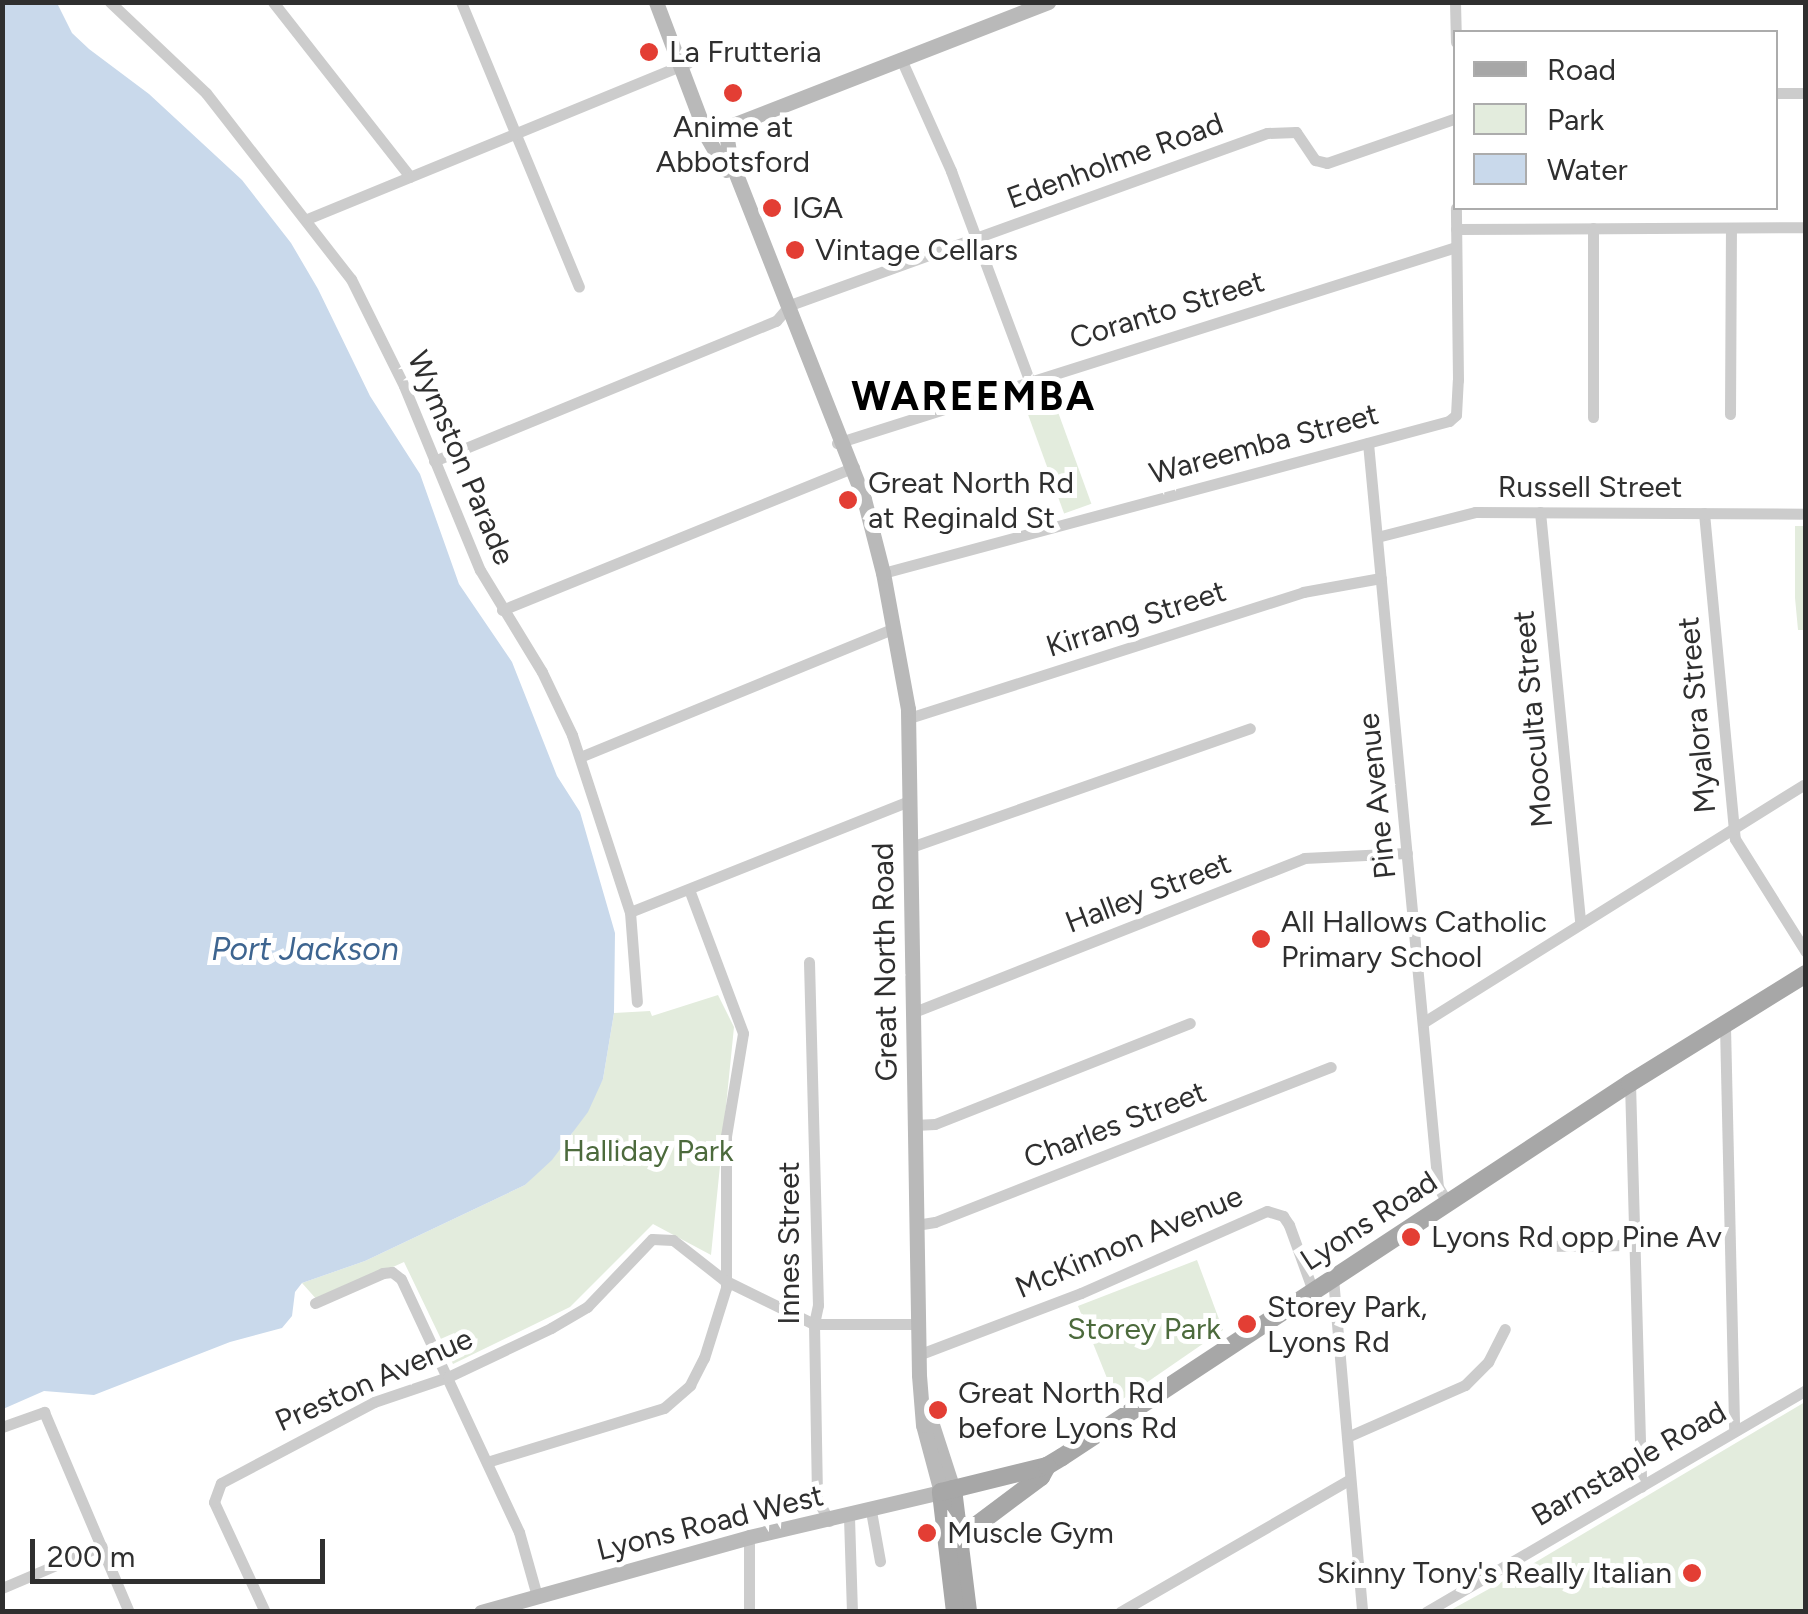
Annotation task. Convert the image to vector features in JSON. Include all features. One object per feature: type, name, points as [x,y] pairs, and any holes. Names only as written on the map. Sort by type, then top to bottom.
[{"type":"main road","name":"Great North Road","points":[[657,2],[717,132],[841,441],[883,573],[894,628],[909,718],[918,1355],[922,1398],[935,1424],[947,1491],[955,1612]]},
{"type":"main road","points":[[717,132],[1048,2]]},
{"type":"main road","name":"Lyons Road","points":[[947,1491],[1047,1466],[1630,1084],[1806,974]]},
{"type":"main road","points":[[962,1536],[1041,1477],[1047,1466]]},
{"type":"main road","name":"Great North Road","points":[[947,1491],[962,1536],[968,1612]]},
{"type":"main road","name":"Lyons Road West","points":[[481,1612],[749,1537],[849,1517],[947,1491]]},
{"type":"street","name":"Wymston Parade","points":[[110,2],[206,93],[352,279],[480,570],[542,672],[580,757],[630,912],[638,1002]]},
{"type":"street","points":[[274,2],[410,177]]},
{"type":"street","points":[[461,2],[507,124],[516,134],[579,287]]},
{"type":"street","points":[[1455,2],[1456,30]]},
{"type":"street","points":[[901,59],[976,238],[1029,380]]},
{"type":"street","points":[[307,219],[684,65]]},
{"type":"street","points":[[1778,93],[1806,93]]},
{"type":"street","name":"Edenholme Road","points":[[434,460],[788,310],[1274,130],[1296,132],[1314,160],[1327,162],[1453,119]]},
{"type":"street","name":"Wareemba Street","points":[[883,573],[1456,415],[1456,210]]},
{"type":"street","points":[[1456,229],[1806,227]]},
{"type":"street","points":[[1593,228],[1593,417]]},
{"type":"street","points":[[1730,414],[1731,228]]},
{"type":"street","name":"Coranto Street","points":[[841,441],[1456,246]]},
{"type":"street","name":"Pine Avenue","points":[[1368,442],[1438,1187],[1448,1203]]},
{"type":"street","points":[[502,610],[850,468]]},
{"type":"street","name":"Russell Street","points":[[1377,537],[1470,512],[1806,514]]},
{"type":"street","name":"Mooculta Street","points":[[1540,512],[1580,922]]},
{"type":"street","name":"Myalora Street","points":[[1704,513],[1732,828],[1744,857],[1806,952]]},
{"type":"street","name":"Kirrang Street","points":[[909,718],[1303,592],[1381,578]]},
{"type":"street","points":[[580,757],[894,628]]},
{"type":"street","points":[[911,847],[1250,728]]},
{"type":"street","points":[[1424,1022],[1803,785]]},
{"type":"street","points":[[630,912],[690,892],[910,800]]},
{"type":"street","name":"Halley Street","points":[[914,1012],[1304,858],[1407,853]]},
{"type":"street","points":[[488,1462],[672,1403],[696,1375],[726,1288],[726,1136],[743,1033],[690,892]]},
{"type":"street","name":"Innes Street","points":[[810,962],[818,1305],[814,1324],[817,1499],[829,1521]]},
{"type":"street","points":[[914,1125],[935,1124],[1190,1023]]},
{"type":"street","points":[[1724,1026],[1734,1431]]},
{"type":"street","name":"Charles Street","points":[[916,1226],[936,1222],[1332,1067]]},
{"type":"street","points":[[1630,1084],[1642,1486]]},
{"type":"street","name":"McKinnon Avenue","points":[[918,1355],[1081,1293],[1266,1211],[1283,1216],[1288,1224],[1313,1291]]},
{"type":"street","name":"Preston Avenue","points":[[265,1612],[214,1502],[220,1483],[374,1402],[448,1376],[587,1306],[658,1238],[673,1240],[724,1280]]},
{"type":"street","points":[[1542,1246],[1634,1245]]},
{"type":"street","points":[[315,1303],[383,1273],[392,1272],[401,1279],[519,1532],[538,1596]]},
{"type":"street","points":[[1332,1278],[1362,1612]]},
{"type":"street","points":[[724,1280],[814,1324],[918,1324]]},
{"type":"street","points":[[1346,1437],[1466,1384],[1488,1362],[1505,1330]]},
{"type":"street","name":"Barnstaple Road","points":[[1426,1612],[1806,1390]]},
{"type":"street","points":[[2,1428],[44,1412],[129,1612]]},
{"type":"street","points":[[1120,1612],[1349,1480]]},
{"type":"street","points":[[870,1511],[880,1560]]},
{"type":"street","points":[[849,1517],[852,1612]]},
{"type":"street","points":[[749,1537],[749,1612]]},
{"type":"street","points":[[2,1588],[101,1546]]},
{"type":"green space","points":[[1050,390],[1091,504],[1064,514],[1023,400]]},
{"type":"green space","points":[[1795,526],[1805,526],[1805,630],[1798,630]]},
{"type":"green space","name":"Halliday Park","points":[[718,995],[734,1027],[711,1255],[653,1224],[570,1307],[453,1364],[404,1262],[318,1301],[302,1283],[365,1261],[525,1185],[567,1142],[603,1079],[614,1013],[650,1011],[652,1016]]},
{"type":"green space","name":"Storey Park","points":[[1197,1260],[1223,1330],[1117,1403],[1078,1306]]},
{"type":"green space","points":[[1805,1402],[1804,1611],[1449,1611],[1507,1579]]},
{"type":"water","name":"Port Jackson","points":[[2,3],[57,3],[72,33],[149,94],[242,180],[291,243],[318,289],[370,396],[420,474],[459,584],[512,662],[557,776],[580,812],[615,933],[614,1013],[603,1079],[588,1112],[552,1160],[525,1185],[365,1261],[302,1283],[295,1292],[292,1316],[282,1328],[230,1342],[94,1395],[44,1391],[3,1409]]},
{"type":"place","name":"La Frutteria","points":[[649,52]]},
{"type":"place","name":"Anime at Abbotsford","points":[[733,93]]},
{"type":"place","name":"IGA","points":[[772,208]]},
{"type":"place","name":"Vintage Cellars","points":[[795,250]]},
{"type":"place","name":"Great North Rd at Reginald St","points":[[848,500]]},
{"type":"place","name":"All Hallows Catholic Primary School","points":[[1261,939]]},
{"type":"place","name":"Lyons Rd opp Pine Av","points":[[1411,1237]]},
{"type":"place","name":"Storey Park, Lyons Rd","points":[[1247,1324]]},
{"type":"place","name":"Great North Rd before Lyons Rd","points":[[938,1410]]},
{"type":"place","name":"Muscle Gym","points":[[927,1533]]},
{"type":"place","name":"Skinny Tony's Really Italian","points":[[1692,1573]]},
{"type":"district","name":"WAREEMBA","points":[[974,396]]}]
